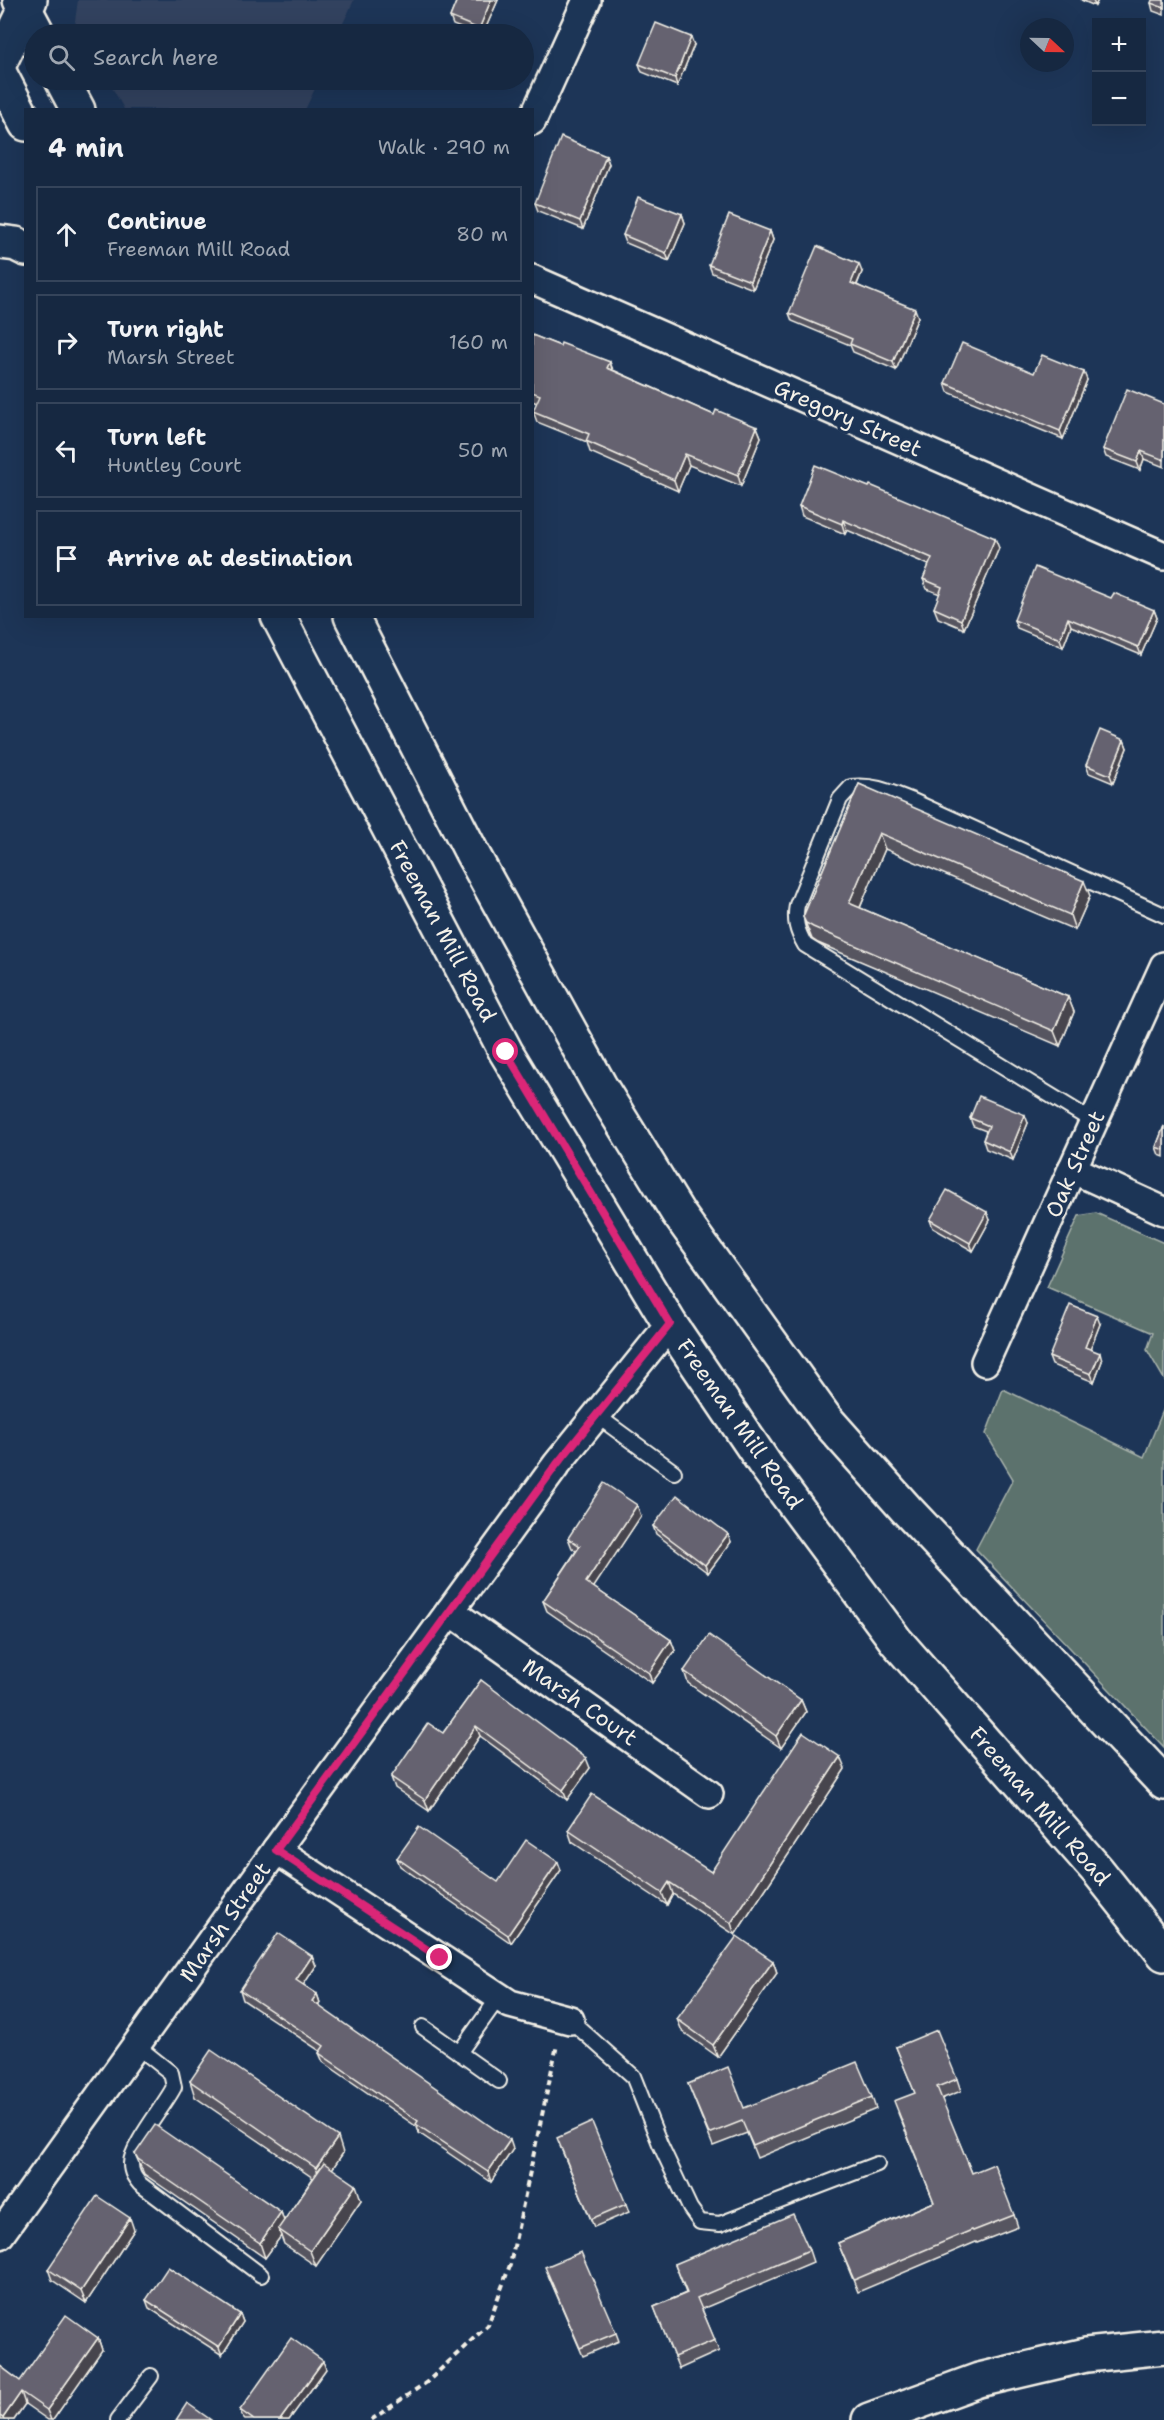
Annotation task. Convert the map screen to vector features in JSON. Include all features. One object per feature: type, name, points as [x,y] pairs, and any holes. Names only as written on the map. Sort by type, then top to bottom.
[{"type":"main road","points":[[0,62],[28,11]]},
{"type":"main road","points":[[0,74],[24,120]]},
{"type":"main road","points":[[67,90],[77,108]]},
{"type":"main road","points":[[0,242],[24,248]]},
{"type":"main road","name":"Freeman Mill Road","points":[[279,618],[506,1052],[670,1324],[766,1466],[896,1641],[1098,1871],[1164,1954]]},
{"type":"main road","points":[[352,618],[472,853],[600,1086],[678,1213],[825,1418],[906,1509],[1164,1783]]},
{"type":"main road","points":[[869,2420],[980,2380],[1086,2355],[1164,2347]]},
{"type":"street","points":[[534,117],[587,0]]},
{"type":"street","name":"Gregory Street","points":[[534,280],[1164,556]]},
{"type":"street","name":"Oak Street","points":[[985,1362],[1164,966]]},
{"type":"street","points":[[1072,1169],[1164,1211]]},
{"type":"street","name":"Marsh Street","points":[[0,2235],[557,1464],[670,1324]]},
{"type":"street","name":"Marsh Court","points":[[450,1611],[709,1794]]},
{"type":"street","points":[[276,1850],[504,2000],[567,2019]]},
{"type":"lane","points":[[1094,1122],[805,945],[797,931],[795,917],[797,905],[840,799],[851,787],[867,785],[879,787],[913,801],[1164,915]]},
{"type":"lane","points":[[596,1415],[674,1472]]},
{"type":"lane","points":[[459,2053],[504,2000]]},
{"type":"lane","points":[[567,2019],[633,2076],[660,2144],[690,2208],[700,2222],[720,2224],[877,2164]]},
{"type":"lane","points":[[423,2026],[499,2081]]},
{"type":"lane","points":[[137,2046],[171,2073],[174,2086],[135,2148],[130,2162],[132,2174],[140,2184],[261,2275]]},
{"type":"lane","points":[[118,2420],[151,2376]]},
{"type":"path","points":[[371,2420],[427,2382],[488,2325],[510,2265],[567,2019]]},
{"type":"shaded area","points":[[78,0],[354,0],[343,24],[76,24]]},
{"type":"shaded area","points":[[114,90],[314,90],[306,108],[123,108]]},
{"type":"green space","points":[[1096,1213],[1164,1243],[1164,1379],[1147,1350],[1153,1333],[1047,1287],[1079,1216]]},
{"type":"green space","points":[[1003,1389],[1144,1457],[1164,1408],[1164,1747],[976,1549],[1013,1479],[986,1434]]},
{"type":"building","points":[[457,0],[491,0],[481,24],[467,24],[450,17]]},
{"type":"building","points":[[1152,0],[1164,0],[1164,8],[1151,3]]},
{"type":"building","points":[[656,23],[691,37],[675,78],[639,64]]},
{"type":"building","points":[[561,137],[606,156],[580,221],[535,203]]},
{"type":"building","points":[[638,197],[682,214],[666,253],[623,235]]},
{"type":"building","points":[[729,215],[770,231],[750,281],[709,265]]},
{"type":"building","points":[[817,246],[859,264],[851,283],[915,309],[893,362],[850,344],[852,339],[789,313]]},
{"type":"building","points":[[534,336],[560,346],[561,343],[610,362],[607,368],[714,415],[716,410],[757,427],[738,475],[685,454],[674,480],[586,441],[589,434],[534,411],[540,395],[534,393]]},
{"type":"building","points":[[962,343],[1034,373],[1042,355],[1084,372],[1060,431],[945,383]]},
{"type":"building","points":[[1127,389],[1164,404],[1164,460],[1141,451],[1137,462],[1103,449]]},
{"type":"building","points":[[815,465],[869,487],[870,485],[995,538],[961,620],[934,608],[942,587],[923,579],[932,558],[843,520],[842,524],[799,506]]},
{"type":"building","points":[[1035,567],[1111,598],[1114,593],[1154,610],[1138,647],[1068,618],[1060,639],[1014,620]]},
{"type":"building","points":[[1100,730],[1124,740],[1110,775],[1086,765]]},
{"type":"building","points":[[859,784],[1084,881],[1070,915],[879,833],[849,903],[1068,997],[1054,1031],[806,923],[803,917]]},
{"type":"building","points":[[979,1096],[1025,1115],[1010,1152],[983,1140],[989,1126],[970,1118]]},
{"type":"building","points":[[1164,1126],[1164,1150],[1156,1147]]},
{"type":"building","points":[[947,1190],[987,1212],[970,1243],[930,1220]]},
{"type":"building","points":[[1070,1305],[1097,1316],[1085,1347],[1100,1353],[1091,1374],[1049,1357]]},
{"type":"building","points":[[604,1483],[637,1505],[586,1582],[671,1640],[649,1673],[543,1601],[580,1546],[568,1538]]},
{"type":"building","points":[[677,1495],[728,1534],[705,1565],[653,1526]]},
{"type":"building","points":[[709,1635],[801,1700],[776,1736],[684,1671]]},
{"type":"building","points":[[481,1680],[586,1758],[563,1790],[476,1726],[425,1800],[391,1777],[428,1723],[443,1733]]},
{"type":"building","points":[[803,1732],[840,1757],[731,1923],[669,1882],[662,1893],[568,1830],[592,1794],[711,1872]]},
{"type":"building","points":[[419,1827],[498,1882],[526,1840],[558,1862],[508,1935],[397,1858]]},
{"type":"building","points":[[278,1933],[312,1956],[296,1980],[317,1994],[312,2001],[510,2140],[488,2172],[416,2124],[418,2121],[319,2053],[324,2046],[240,1990]]},
{"type":"building","points":[[737,1936],[773,1961],[713,2045],[677,2019]]},
{"type":"building","points":[[937,2030],[957,2079],[937,2087],[972,2173],[994,2164],[1014,2215],[972,2230],[854,2280],[838,2243],[934,2202],[894,2101],[915,2093],[896,2047]]},
{"type":"building","points":[[211,2050],[338,2137],[316,2168],[190,2081]]},
{"type":"building","points":[[857,2062],[872,2097],[753,2146],[742,2121],[709,2134],[688,2084],[728,2067],[744,2108]]},
{"type":"building","points":[[592,2122],[626,2204],[591,2219],[557,2138]]},
{"type":"building","points":[[155,2125],[281,2212],[260,2243],[138,2159],[135,2154]]},
{"type":"building","points":[[324,2163],[356,2185],[310,2251],[278,2229]]},
{"type":"building","points":[[97,2196],[130,2218],[81,2291],[48,2269]]},
{"type":"building","points":[[793,2214],[809,2250],[697,2298],[715,2340],[674,2357],[654,2307],[687,2293],[675,2264]]},
{"type":"building","points":[[581,2252],[616,2333],[580,2348],[545,2267]]},
{"type":"building","points":[[168,2267],[240,2314],[219,2347],[146,2300]]},
{"type":"building","points":[[66,2315],[98,2338],[47,2410],[21,2392],[3,2418],[0,2416],[0,2366],[20,2381]]},
{"type":"building","points":[[291,2338],[323,2361],[280,2420],[254,2420],[240,2410]]},
{"type":"building","points":[[187,2403],[211,2420],[176,2420]]},
{"type":"route","points":[[440,1958],[276,1850],[557,1464],[670,1324],[506,1052]]}]
